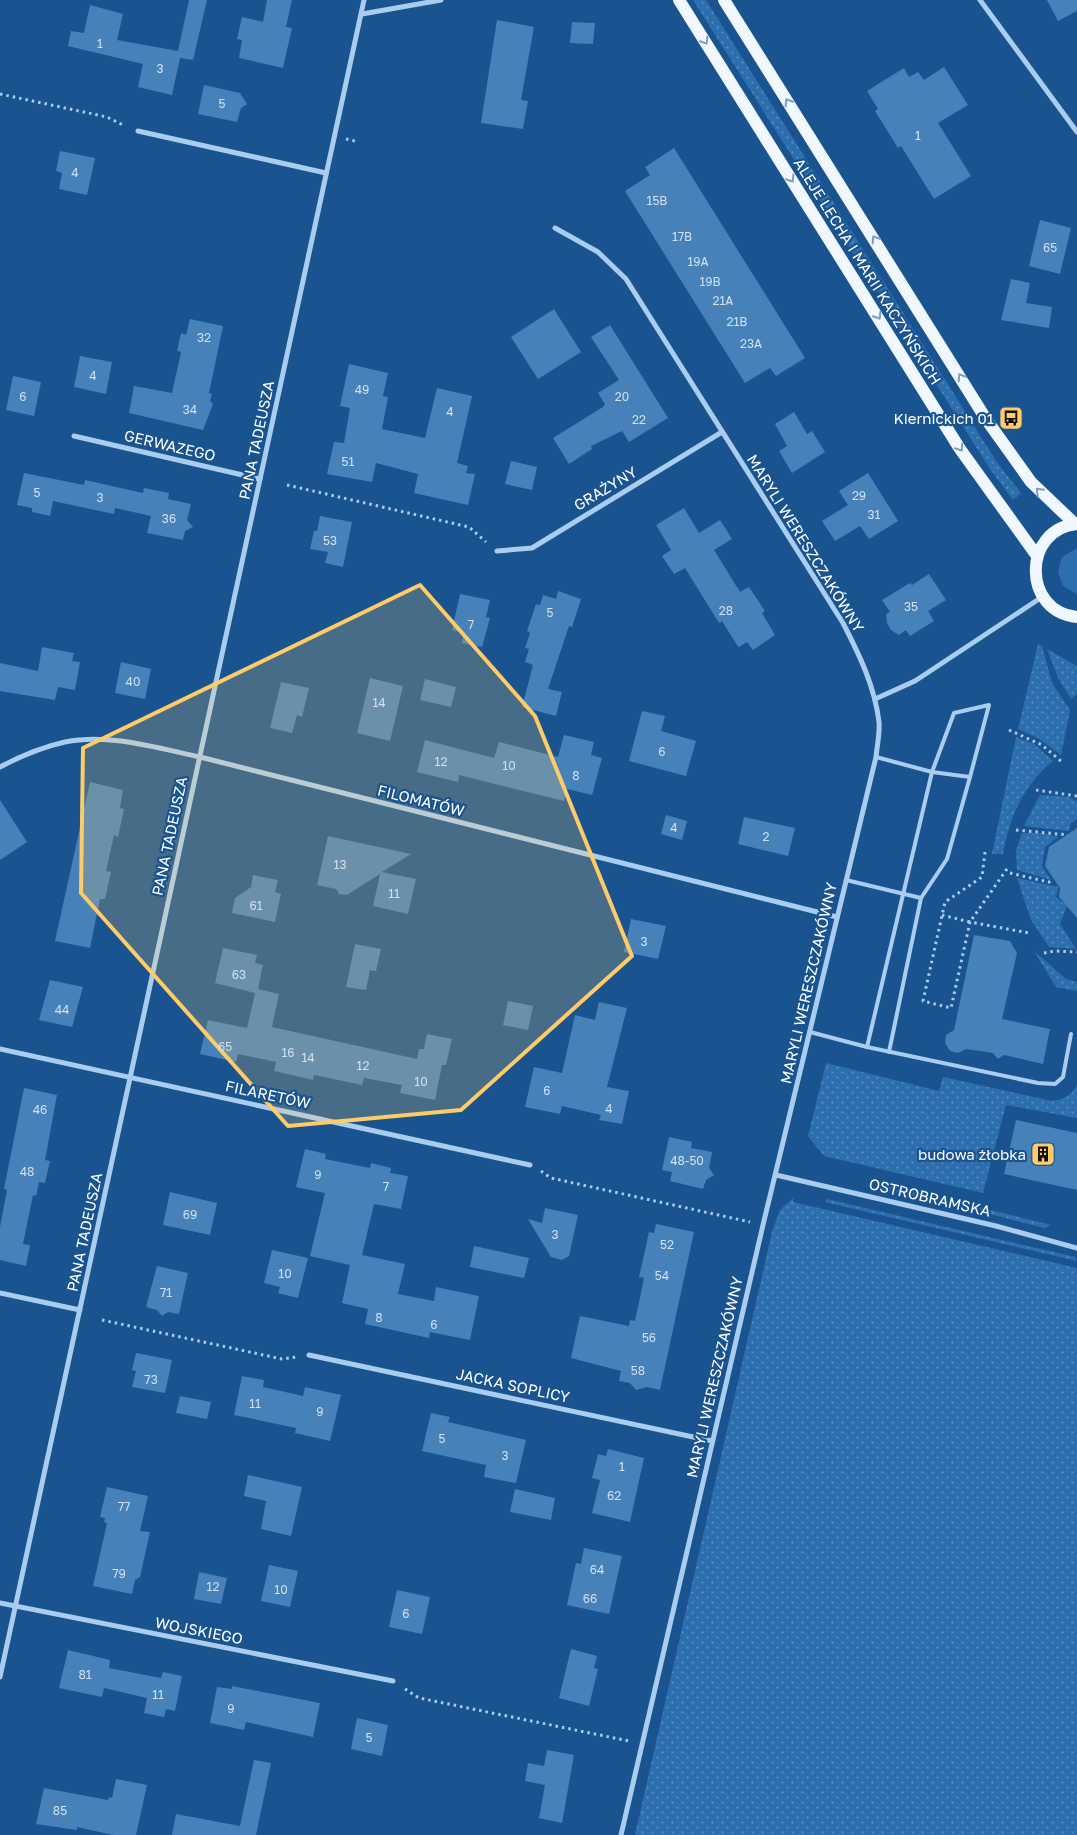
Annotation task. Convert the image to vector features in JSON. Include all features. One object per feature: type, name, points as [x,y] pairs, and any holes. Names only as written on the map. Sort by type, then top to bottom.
[{"type":"main road","name":"ALEJE LECHA I MARII KACZYŃSKICH","points":[[679,0],[960,449],[1037,556]]},
{"type":"main road","name":"ALEJE LECHA I MARII KACZYŃSKICH","points":[[724,0],[1011,456],[1041,493],[1076,524]]},
{"type":"main road","points":[[1076,524],[1055,531],[1041,546],[1034,573],[1042,597],[1060,612],[1077,617]]},
{"type":"street","name":"PANA TADEUSZA","points":[[0,1677],[364,0]]},
{"type":"street","points":[[362,14],[441,0]]},
{"type":"street","points":[[980,0],[1077,132]]},
{"type":"street","points":[[138,131],[326,173]]},
{"type":"street","name":"MARYLI WERESZCZAKÓWNY","points":[[555,228],[598,252],[626,280],[844,623],[864,667],[875,699],[879,724],[876,757],[836,917],[712,1440],[621,1835]]},
{"type":"street","name":"GRAŻYNY","points":[[497,551],[532,548],[722,432]]},
{"type":"street","name":"GERWAZEGO","points":[[74,436],[260,479]]},
{"type":"street","points":[[875,699],[915,681],[1042,597]]},
{"type":"street","name":"FILOMATÓW","points":[[0,767],[41,749],[82,740],[138,744],[200,757],[836,917]]},
{"type":"street","name":"FILARETÓW","points":[[0,1049],[530,1164]]},
{"type":"street","name":"OSTROBRAMSKA","points":[[776,1175],[996,1226],[1077,1248]]},
{"type":"street","points":[[0,1293],[80,1310]]},
{"type":"street","name":"JACKA SOPLICY","points":[[309,1355],[712,1440]]},
{"type":"street","name":"WOJSKIEGO","points":[[0,1603],[393,1681]]},
{"type":"lane","points":[[866,1048],[932,772],[954,712],[988,705],[947,859],[921,898],[889,1052]]},
{"type":"lane","points":[[876,757],[932,772],[970,777]]},
{"type":"lane","points":[[846,880],[921,898]]},
{"type":"lane","points":[[810,1032],[866,1048],[1038,1083],[1055,1084],[1063,1076],[1071,1034]]},
{"type":"path","points":[[0,94],[107,118],[138,131]]},
{"type":"path","points":[[287,485],[469,527],[497,551]]},
{"type":"path","points":[[1009,730],[1042,745],[1062,762]]},
{"type":"path","points":[[1036,790],[1077,796]]},
{"type":"path","points":[[1016,830],[1068,835]]},
{"type":"path","points":[[985,852],[982,877],[945,902],[923,1001],[951,1008],[970,922],[1009,866]]},
{"type":"path","points":[[1010,873],[1054,884]]},
{"type":"path","points":[[942,915],[1029,933]]},
{"type":"path","points":[[1044,953],[1055,950],[1077,952]]},
{"type":"path","points":[[530,1164],[551,1178],[763,1225]]},
{"type":"path","points":[[102,1320],[282,1359],[309,1355]]},
{"type":"path","points":[[393,1681],[419,1698],[642,1743]]},
{"type":"highlighted area","points":[[420,585],[535,716],[632,956],[461,1110],[288,1126],[81,893],[83,748]]},
{"type":"shaded area","points":[[693,0],[706,0],[996,461],[1021,493],[1013,500],[990,469]]},
{"type":"shaded area","points":[[1077,548],[1077,594],[1063,586],[1058,572],[1062,557]]},
{"type":"shaded area","points":[[1038,644],[1042,646],[1052,683],[1070,710],[1061,755],[1038,738],[1018,729]]},
{"type":"shaded area","points":[[1047,649],[1077,666],[1077,694],[1071,699],[1058,678]]},
{"type":"shaded area","points":[[1016,737],[1034,744],[1053,761],[1034,780],[1019,803],[1009,828],[1003,854],[992,854]]},
{"type":"shaded area","points":[[1040,795],[1068,797],[1077,801],[1077,819],[1071,823],[1069,831],[1024,826]]},
{"type":"shaded area","points":[[1022,833],[1042,833],[1058,837],[1045,847],[1042,866],[1051,880],[1017,870],[1016,851]]},
{"type":"shaded area","points":[[1017,878],[1058,887],[1056,897],[1067,906],[1060,924],[1076,949],[1049,947],[1031,920]]},
{"type":"shaded area","points":[[1034,951],[1066,979],[1077,982],[1077,991],[1056,987]]},
{"type":"shaded area","points":[[826,1063],[939,1091],[943,1077],[1052,1101],[1067,1096],[1077,1085],[1077,1118],[1006,1105],[983,1193],[824,1156],[808,1136]]},
{"type":"shaded area","points":[[878,1184],[960,1204],[954,1207],[943,1201],[941,1203],[883,1189]]},
{"type":"shaded area","points":[[793,1198],[793,1202],[1077,1268],[1077,1835],[635,1835],[772,1232],[780,1210]]},
{"type":"shaded area","points":[[827,1199],[1075,1257],[1077,1261],[825,1202]]},
{"type":"shaded area","points":[[978,1207],[1051,1225],[1045,1228],[982,1212]]},
{"type":"building","points":[[189,0],[207,0],[193,60],[180,58],[172,95],[138,87],[143,64],[68,46],[71,31],[84,33],[90,5],[123,14],[117,40],[178,51]]},
{"type":"building","points":[[267,0],[292,0],[286,27],[292,28],[283,68],[239,58],[242,40],[237,39],[242,17],[263,22]]},
{"type":"building","points":[[1047,0],[1077,0],[1077,11],[1058,21]]},
{"type":"building","points":[[497,20],[534,27],[521,100],[528,101],[523,129],[481,123]]},
{"type":"building","points":[[572,22],[595,23],[593,44],[570,43]]},
{"type":"building","points":[[944,67],[968,105],[938,123],[971,176],[934,199],[901,146],[898,148],[875,111],[878,109],[867,91],[904,68],[909,77],[918,72],[924,80]]},
{"type":"building","points":[[204,85],[240,93],[247,104],[241,108],[237,122],[198,114]]},
{"type":"building","points":[[674,148],[805,358],[776,376],[770,368],[745,383],[625,191],[650,175],[645,167]]},
{"type":"building","points":[[60,151],[95,158],[87,195],[59,189],[62,173],[56,171]]},
{"type":"building","points":[[1040,220],[1071,228],[1060,274],[1029,266]]},
{"type":"building","points":[[1011,279],[1030,283],[1026,303],[1052,307],[1049,328],[1001,320]]},
{"type":"building","points":[[554,309],[581,352],[538,379],[511,337]]},
{"type":"building","points":[[190,319],[223,326],[209,393],[212,394],[210,401],[213,404],[203,430],[129,413],[134,386],[172,393],[181,352],[177,351],[181,333],[186,335]]},
{"type":"building","points":[[610,325],[668,418],[629,442],[622,431],[591,446],[592,449],[569,464],[553,438],[603,407],[605,404],[598,393],[619,380],[591,337]]},
{"type":"building","points":[[80,356],[112,362],[106,394],[74,387]]},
{"type":"building","points":[[349,364],[388,373],[383,396],[388,397],[382,429],[425,438],[437,388],[472,396],[457,463],[468,466],[466,473],[475,474],[468,505],[414,493],[418,474],[376,463],[372,482],[327,474],[334,442],[344,443],[350,408],[340,406]]},
{"type":"building","points":[[13,376],[41,382],[34,416],[6,410]]},
{"type":"building","points":[[794,412],[807,434],[812,431],[825,452],[792,473],[779,451],[787,446],[775,424]]},
{"type":"building","points":[[511,461],[537,467],[532,490],[505,484]]},
{"type":"building","points":[[24,473],[84,485],[85,480],[143,493],[144,488],[169,493],[168,499],[191,504],[187,520],[193,527],[185,531],[183,540],[147,533],[151,516],[115,508],[114,514],[53,501],[50,516],[32,512],[32,508],[17,505]]},
{"type":"building","points":[[868,473],[898,521],[869,539],[860,526],[835,541],[822,521],[848,505],[839,491]]},
{"type":"building","points":[[684,508],[699,533],[720,520],[732,539],[714,550],[740,592],[749,587],[765,611],[762,613],[775,635],[753,650],[747,642],[739,647],[737,645],[722,621],[719,623],[685,568],[674,574],[662,556],[671,550],[656,525]]},
{"type":"building","points":[[320,516],[352,522],[343,567],[325,563],[328,552],[310,549]]},
{"type":"building","points":[[929,574],[946,600],[928,611],[934,621],[910,636],[906,630],[899,635],[891,630],[887,623],[886,614],[890,612],[882,600]]},
{"type":"building","points":[[558,591],[581,599],[572,627],[569,626],[548,689],[562,692],[556,716],[522,707],[533,665],[525,662],[529,649],[525,648],[530,633],[527,631],[536,604],[540,605],[543,595],[556,599]]},
{"type":"building","points":[[460,594],[490,600],[486,617],[490,618],[482,647],[462,643],[464,633],[452,630]]},
{"type":"building","points":[[42,647],[74,653],[72,661],[80,662],[75,690],[58,687],[55,700],[0,691],[0,663],[38,671]]},
{"type":"building","points":[[121,662],[151,669],[145,699],[115,693]]},
{"type":"building","points":[[370,678],[403,686],[390,741],[357,733]]},
{"type":"building","points":[[425,679],[456,687],[451,707],[420,700]]},
{"type":"building","points":[[281,682],[309,688],[302,717],[297,715],[292,733],[270,728]]},
{"type":"building","points":[[642,711],[665,716],[661,731],[696,741],[686,776],[629,761]]},
{"type":"building","points":[[564,735],[594,742],[591,755],[602,758],[592,795],[567,789],[564,801],[459,775],[458,782],[417,772],[425,740],[494,758],[499,742],[558,757]]},
{"type":"building","points":[[90,782],[123,790],[120,808],[124,809],[118,837],[114,835],[106,871],[111,872],[105,899],[100,899],[90,948],[55,941]]},
{"type":"building","points":[[0,800],[27,842],[0,860]]},
{"type":"building","points":[[666,815],[687,821],[682,840],[661,834]]},
{"type":"building","points":[[744,817],[795,828],[788,856],[738,844]]},
{"type":"building","points":[[1077,828],[1077,918],[1059,897],[1060,888],[1045,866],[1049,847]]},
{"type":"building","points":[[328,836],[411,854],[382,872],[416,879],[408,914],[373,906],[380,874],[347,895],[339,894],[336,889],[317,885]]},
{"type":"building","points":[[253,875],[278,880],[275,892],[281,894],[275,922],[232,913],[235,898],[251,887]]},
{"type":"building","points":[[631,919],[666,926],[658,959],[624,952]]},
{"type":"building","points":[[974,935],[1010,941],[1017,953],[1002,1019],[1050,1029],[1043,1064],[1004,1055],[998,1059],[993,1053],[966,1049],[958,1053],[950,1051],[945,1043],[946,1035],[954,1030]]},
{"type":"building","points":[[355,944],[381,949],[376,971],[370,970],[366,990],[346,987]]},
{"type":"building","points":[[223,948],[257,955],[255,963],[263,965],[258,989],[279,994],[272,1027],[417,1059],[419,1049],[424,1049],[427,1034],[452,1039],[446,1065],[442,1065],[435,1100],[400,1093],[402,1085],[364,1078],[362,1085],[314,1075],[313,1080],[274,1071],[276,1062],[238,1054],[236,1062],[200,1054],[208,1020],[247,1028],[255,993],[215,983]]},
{"type":"building","points":[[50,980],[83,987],[72,1027],[39,1020]]},
{"type":"building","points":[[508,1001],[533,1006],[528,1030],[503,1025]]},
{"type":"building","points":[[599,1002],[627,1008],[607,1087],[629,1091],[622,1124],[599,1120],[601,1115],[562,1106],[560,1114],[525,1107],[534,1067],[562,1073],[575,1015],[595,1020]]},
{"type":"building","points":[[24,1088],[57,1095],[45,1160],[50,1161],[45,1183],[39,1182],[36,1196],[33,1195],[23,1244],[30,1245],[26,1266],[0,1260],[0,1227],[7,1190],[4,1189]]},
{"type":"building","name":"budowa żłobka","points":[[1016,1120],[1077,1133],[1077,1190],[1004,1174]]},
{"type":"building","points":[[669,1137],[692,1142],[691,1148],[712,1152],[709,1168],[714,1175],[706,1180],[703,1189],[670,1181],[672,1172],[662,1170]]},
{"type":"building","points":[[305,1149],[326,1154],[325,1159],[370,1168],[371,1163],[391,1168],[390,1173],[408,1176],[401,1209],[374,1204],[362,1255],[405,1264],[398,1294],[434,1301],[436,1287],[479,1296],[470,1340],[430,1332],[429,1338],[365,1324],[368,1309],[342,1303],[350,1265],[310,1256],[325,1193],[296,1187]]},
{"type":"building","points":[[170,1192],[217,1203],[210,1235],[163,1225]]},
{"type":"building","points":[[545,1208],[578,1215],[569,1256],[562,1260],[551,1257],[528,1219],[542,1223]]},
{"type":"building","points":[[656,1224],[694,1232],[660,1390],[647,1387],[636,1390],[630,1383],[619,1381],[621,1371],[571,1358],[580,1316],[629,1326],[630,1320],[635,1321],[644,1278],[639,1277],[649,1232],[654,1233]]},
{"type":"building","points":[[474,1246],[529,1258],[524,1278],[470,1267]]},
{"type":"building","points":[[272,1250],[308,1258],[298,1298],[278,1293],[280,1287],[264,1283]]},
{"type":"building","points":[[157,1266],[188,1273],[179,1314],[168,1312],[162,1316],[157,1310],[146,1307]]},
{"type":"building","points":[[136,1353],[172,1360],[165,1393],[132,1387],[136,1371],[132,1370]]},
{"type":"building","points":[[242,1376],[264,1380],[263,1387],[303,1396],[305,1387],[341,1395],[330,1441],[295,1433],[296,1428],[234,1415]]},
{"type":"building","points":[[180,1396],[211,1402],[207,1419],[176,1413]]},
{"type":"building","points":[[431,1413],[450,1417],[448,1422],[526,1440],[516,1483],[484,1477],[486,1465],[422,1451]]},
{"type":"building","points":[[608,1449],[644,1458],[630,1522],[592,1513],[600,1480],[592,1478],[598,1454],[606,1456]]},
{"type":"building","points":[[248,1475],[302,1487],[291,1536],[261,1529],[266,1501],[244,1496]]},
{"type":"building","points":[[107,1487],[148,1496],[140,1531],[150,1532],[140,1577],[135,1580],[132,1594],[93,1586],[107,1523],[104,1522],[105,1518],[100,1517]]},
{"type":"building","points":[[515,1489],[555,1498],[551,1520],[510,1512]]},
{"type":"building","points":[[584,1548],[622,1556],[609,1614],[567,1605],[576,1563],[581,1564]]},
{"type":"building","points":[[269,1565],[298,1571],[290,1607],[261,1601]]},
{"type":"building","points":[[199,1572],[227,1578],[221,1604],[194,1599]]},
{"type":"building","points":[[397,1590],[430,1597],[422,1634],[389,1627]]},
{"type":"building","points":[[571,1649],[597,1656],[594,1668],[598,1669],[589,1706],[559,1698]]},
{"type":"building","points":[[68,1650],[110,1660],[109,1668],[161,1678],[163,1672],[182,1676],[175,1711],[166,1709],[164,1717],[144,1713],[147,1698],[104,1688],[102,1697],[59,1688]]},
{"type":"building","points":[[232,1686],[320,1703],[313,1737],[246,1722],[244,1730],[210,1723],[217,1687],[232,1689]]},
{"type":"building","points":[[357,1718],[388,1725],[382,1756],[351,1749]]},
{"type":"building","points":[[547,1750],[574,1755],[562,1823],[539,1818],[545,1785],[525,1781],[528,1763],[544,1766]]},
{"type":"building","points":[[254,1760],[271,1763],[256,1835],[172,1835],[176,1814],[240,1826]]},
{"type":"building","points":[[116,1779],[147,1785],[136,1835],[113,1835],[77,1827],[77,1830],[36,1824],[44,1788],[108,1800],[109,1797],[112,1798]]},
{"type":"place","name":"Kiernickich 01","points":[[1011,418]]},
{"type":"place","name":"budowa żłobka","points":[[1043,1154]]}]
